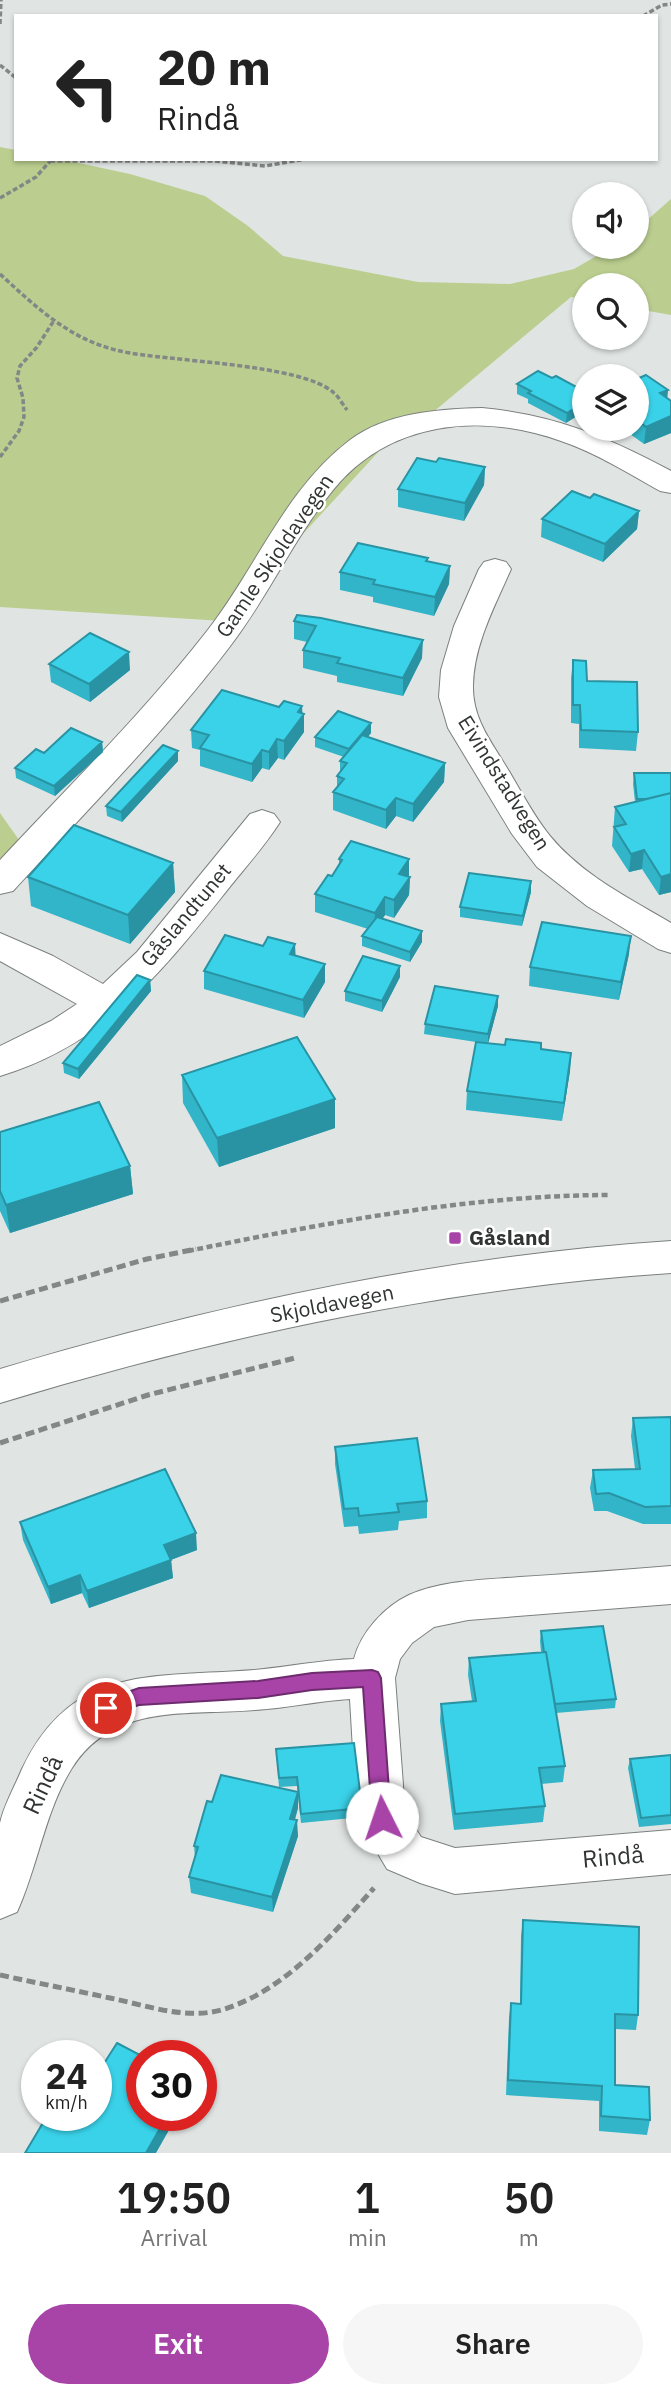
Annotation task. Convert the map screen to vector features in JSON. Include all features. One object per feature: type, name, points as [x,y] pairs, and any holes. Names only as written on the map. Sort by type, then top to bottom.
[{"type":"street","name":"Gamle Skjoldavegen","points":[[0,882],[197,667],[255,588],[301,511],[320,485],[341,462],[362,445],[414,423],[446,418],[540,425],[596,444],[671,484]]},
{"type":"street","name":"Eivindstadvegen","points":[[495,569],[462,650],[455,684],[457,710],[468,735],[538,845],[582,883],[671,940]]},
{"type":"street","name":"Gåslandtunet","points":[[0,1062],[64,1031],[106,1003],[150,961],[262,822]]},
{"type":"street","points":[[0,946],[40,965],[106,1003]]},
{"type":"street","name":"Skjoldavegen","points":[[0,1386],[95,1356],[211,1328],[460,1279],[671,1257]]},
{"type":"street","points":[[404,1853],[382,1818],[372,1678],[379,1651],[396,1629],[423,1609],[468,1601],[671,1585]]},
{"type":"street","name":"Rindå","points":[[0,1896],[33,1800],[57,1751],[80,1724],[106,1708],[139,1697],[258,1690],[312,1681],[372,1678]]},
{"type":"street","name":"Rindå","points":[[404,1853],[420,1861],[455,1871],[671,1852]]},
{"type":"path","points":[[0,23],[1,0]]},
{"type":"path","points":[[646,14],[662,5],[671,4]]},
{"type":"path","points":[[0,198],[36,177],[50,161]]},
{"type":"path","points":[[215,161],[265,166],[294,161]]},
{"type":"path","points":[[0,274],[53,322],[78,336],[119,351],[300,377],[334,392],[351,414],[365,421],[380,436]]},
{"type":"path","points":[[0,457],[19,431],[24,417],[23,398],[17,379],[20,366],[37,347],[53,322]]},
{"type":"path","points":[[0,1301],[147,1259],[313,1226],[565,1195],[611,1195]]},
{"type":"path","points":[[0,1443],[148,1395],[307,1354]]},
{"type":"path","points":[[0,1975],[163,2009],[198,2012],[220,2010],[260,1992],[284,1977],[345,1921],[404,1853]]},
{"type":"green space","points":[[0,147],[14,150],[14,161],[69,161],[130,174],[205,196],[248,226],[283,256],[418,282],[510,284],[574,269],[591,259],[649,259],[649,218],[671,199],[671,315],[649,311],[649,273],[572,273],[572,297],[426,418],[392,437],[223,621],[0,607]]},
{"type":"green space","points":[[0,813],[29,854],[0,886]]},
{"type":"building","points":[[538,371],[552,378],[556,376],[572,385],[572,410],[567,413],[528,393],[531,391],[517,384]]},
{"type":"building","points":[[649,377],[668,390],[660,393],[671,401],[671,416],[649,426]]},
{"type":"building","points":[[417,458],[436,462],[439,458],[485,467],[465,503],[398,489]]},
{"type":"building","points":[[572,491],[590,498],[594,494],[639,511],[605,544],[542,519]]},
{"type":"building","points":[[358,543],[428,558],[426,561],[450,566],[435,597],[373,584],[375,580],[340,572]]},
{"type":"building","points":[[297,615],[423,640],[403,678],[337,663],[340,658],[303,650],[316,626],[294,621]]},
{"type":"building","points":[[90,633],[129,652],[89,684],[49,664]]},
{"type":"building","points":[[573,660],[586,661],[587,681],[637,682],[638,732],[581,730],[580,705],[573,705]]},
{"type":"building","points":[[222,690],[279,707],[284,701],[302,706],[298,712],[304,714],[284,741],[277,739],[269,752],[262,750],[252,764],[200,748],[209,735],[191,730]]},
{"type":"building","points":[[338,711],[371,723],[349,749],[315,737]]},
{"type":"building","points":[[71,728],[102,742],[54,786],[15,768],[36,749],[44,753]]},
{"type":"building","points":[[362,735],[445,763],[413,804],[396,798],[386,810],[333,792],[344,779],[337,776],[347,763],[340,761]]},
{"type":"building","points":[[163,745],[178,751],[121,812],[106,806]]},
{"type":"building","points":[[634,773],[671,773],[671,793],[637,799]]},
{"type":"building","points":[[671,793],[671,874],[661,877],[644,850],[631,854],[614,827],[626,824],[615,807]]},
{"type":"building","points":[[74,825],[173,863],[128,915],[28,877]]},
{"type":"building","points":[[351,841],[409,859],[399,874],[410,877],[394,900],[385,897],[375,913],[315,894],[328,875],[332,876]]},
{"type":"building","points":[[469,873],[531,881],[523,916],[460,907]]},
{"type":"building","points":[[377,917],[422,931],[410,952],[362,936]]},
{"type":"building","points":[[542,922],[631,936],[621,982],[530,967]]},
{"type":"building","points":[[225,935],[263,946],[268,937],[295,944],[290,954],[325,964],[303,1000],[204,971]]},
{"type":"building","points":[[363,956],[400,966],[382,1001],[345,991]]},
{"type":"building","points":[[137,975],[150,980],[78,1069],[63,1063]]},
{"type":"building","points":[[435,986],[498,996],[488,1034],[425,1024]]},
{"type":"building","points":[[297,1037],[335,1099],[217,1138],[182,1075]]},
{"type":"building","points":[[506,1039],[541,1043],[541,1049],[571,1053],[564,1103],[467,1091],[476,1042],[505,1045]]},
{"type":"building","points":[[99,1102],[130,1166],[6,1205],[0,1191],[0,1132]]},
{"type":"building","points":[[671,1417],[671,1506],[645,1507],[609,1493],[596,1494],[593,1470],[640,1469],[633,1418]]},
{"type":"building","points":[[417,1438],[427,1501],[397,1504],[399,1512],[359,1516],[358,1508],[344,1509],[335,1447]]},
{"type":"building","points":[[165,1469],[196,1533],[164,1545],[171,1560],[87,1591],[80,1575],[48,1587],[20,1522]]},
{"type":"building","points":[[603,1626],[616,1699],[555,1704],[541,1631]]},
{"type":"building","points":[[546,1652],[565,1766],[539,1768],[545,1806],[455,1814],[441,1704],[476,1701],[469,1658]]},
{"type":"building","points":[[354,1743],[362,1808],[301,1814],[297,1777],[279,1778],[276,1749]]},
{"type":"building","points":[[671,1755],[671,1815],[641,1818],[630,1759]]},
{"type":"building","points":[[221,1775],[298,1792],[290,1819],[297,1820],[272,1897],[189,1877],[198,1847],[194,1846],[207,1801],[212,1802]]},
{"type":"building","points":[[523,1920],[639,1927],[638,2015],[615,2014],[615,2085],[649,2087],[650,2120],[601,2116],[602,2086],[508,2080],[511,2003],[521,2004]]},
{"type":"building","points":[[117,2043],[126,2048],[126,2131],[158,2131],[146,2153],[25,2153],[38,2131],[112,2131],[112,2051]]},
{"type":"place","name":"Gåsland","points":[[455,1238]]},
{"type":"route","points":[[106,1708],[139,1697],[258,1690],[312,1681],[372,1678],[382,1818]]}]
